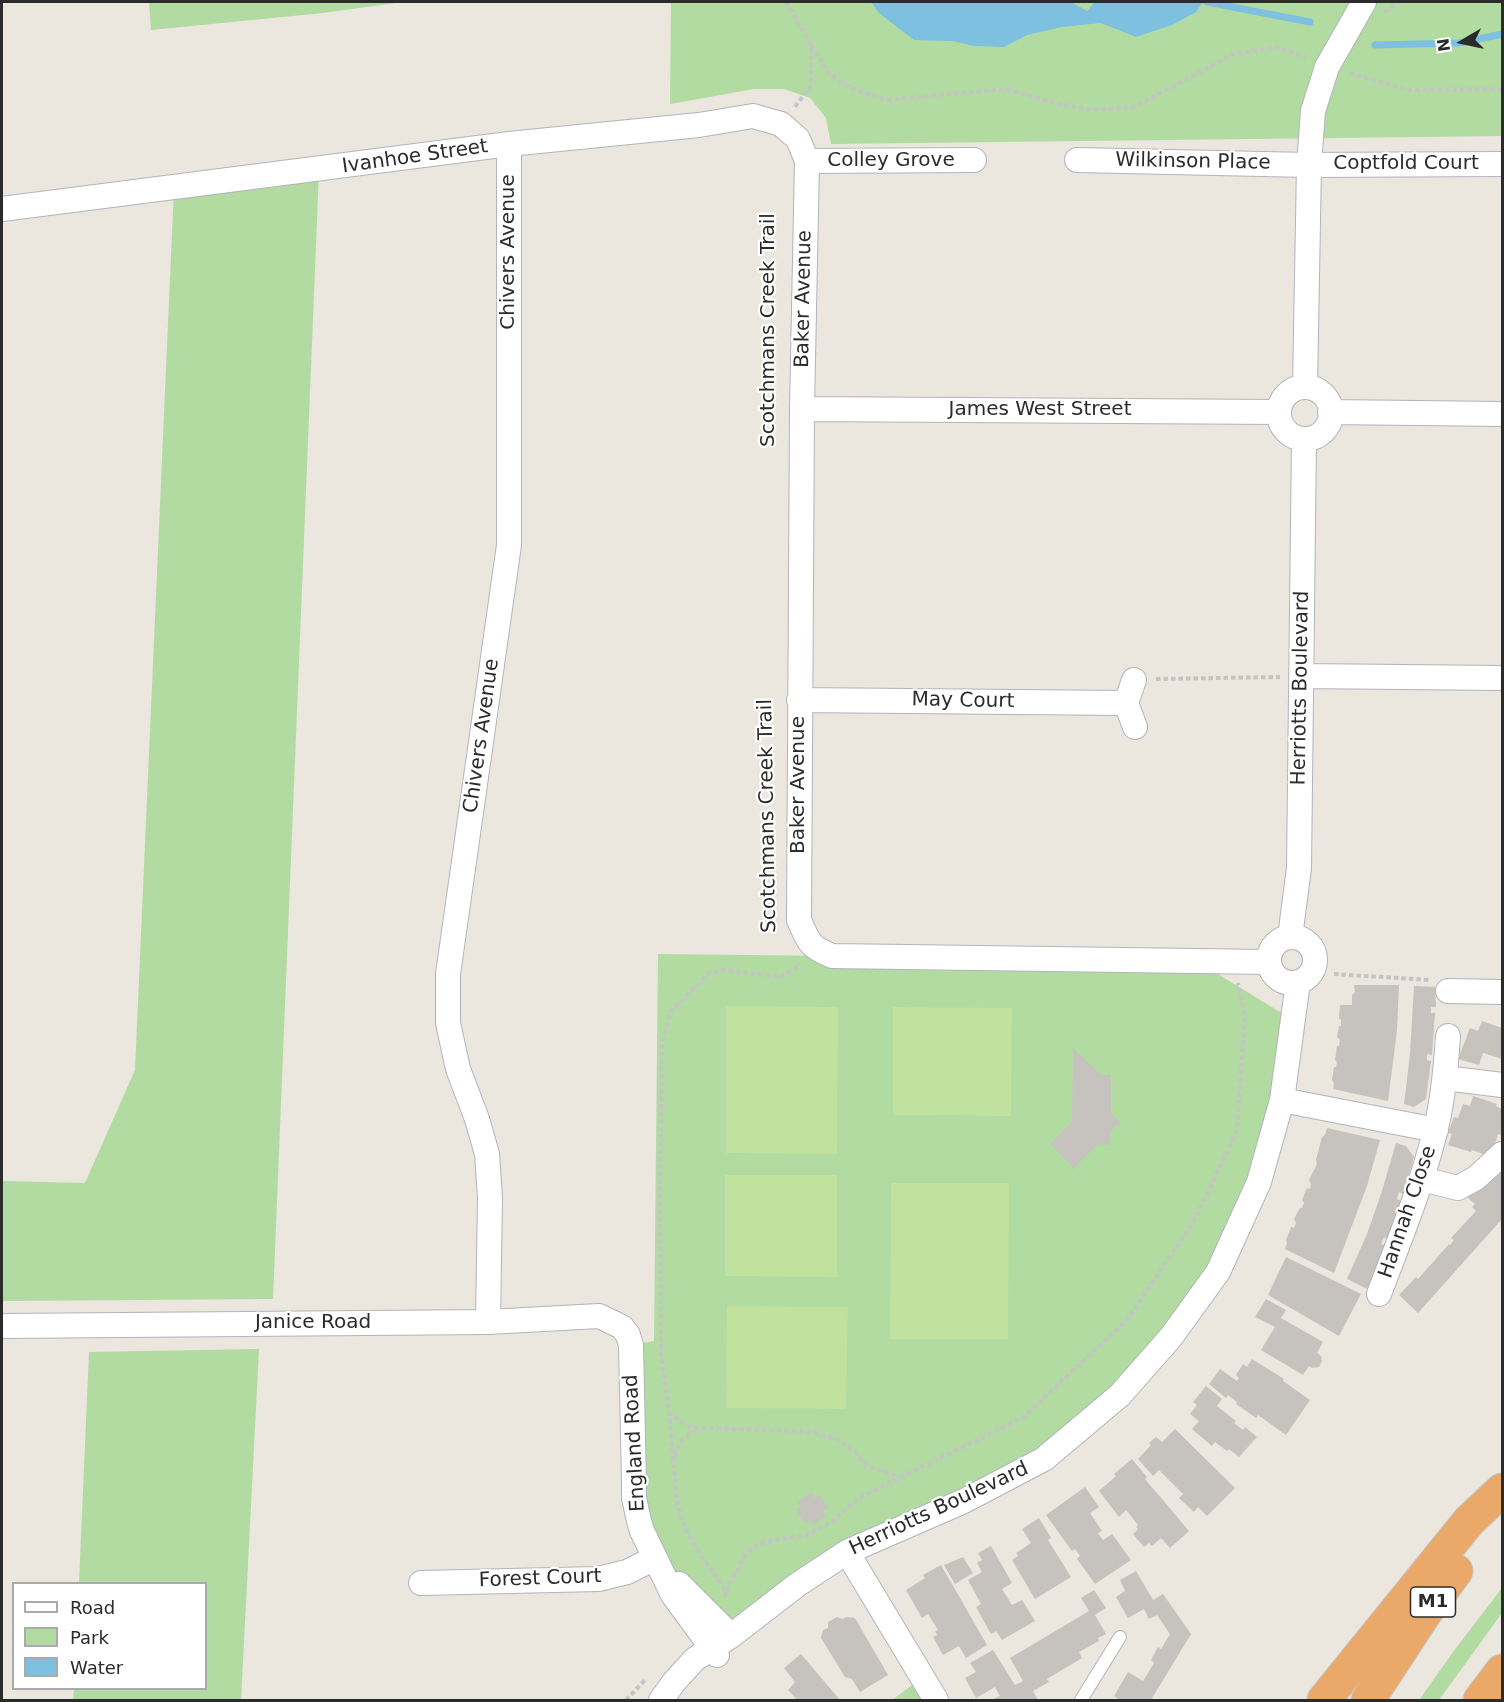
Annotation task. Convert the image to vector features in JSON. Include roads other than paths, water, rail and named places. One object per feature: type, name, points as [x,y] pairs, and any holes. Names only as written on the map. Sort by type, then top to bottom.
[{"type":"highway","points":[[1324,1701],[1469,1521],[1503,1490]]},
{"type":"highway","name":"M1","points":[[1368,1701],[1425,1613],[1503,1506]]},
{"type":"highway","points":[[1480,1701],[1503,1671]]},
{"type":"street","points":[[1305,387],[1309,165],[1313,111],[1327,67],[1364,2]]},
{"type":"street","name":"Ivanhoe Street","points":[[2,209],[509,144],[699,125],[753,116],[781,124],[798,139],[807,161]]},
{"type":"street","name":"Chivers Avenue","points":[[488,1322],[490,1198],[487,1154],[459,1069],[448,1023],[448,974],[510,545],[509,144]]},
{"type":"street","name":"Colley Grove","points":[[807,161],[974,160]]},
{"type":"street","name":"Wilkinson Place","points":[[1077,160],[1309,165]]},
{"type":"street","name":"Baker Avenue","points":[[807,161],[802,409],[798,920],[809,943],[832,956],[1269,962]]},
{"type":"street","name":"Coptfold Court","points":[[1309,165],[1503,164]]},
{"type":"street","points":[[1305,387],[1323,394],[1330,412],[1326,428],[1320,434],[1304,439],[1286,430],[1279,412],[1281,402],[1287,394],[1295,388],[1305,387]]},
{"type":"street","name":"James West Street","points":[[802,409],[1279,412]]},
{"type":"street","points":[[1330,412],[1503,414]]},
{"type":"street","name":"Herriotts Boulevard","points":[[1290,937],[1299,868],[1304,439]]},
{"type":"street","points":[[1302,676],[1503,678]]},
{"type":"street","points":[[1134,680],[1126,703],[1135,727]]},
{"type":"street","name":"May Court","points":[[799,700],[1126,703]]},
{"type":"street","points":[[1290,937],[1304,941],[1313,952],[1313,967],[1310,974],[1298,982],[1284,982],[1279,979],[1270,968],[1269,962],[1272,948],[1277,942],[1290,937]]},
{"type":"street","name":"Herriotts Boulevard","points":[[720,1646],[797,1585],[847,1552],[964,1501],[1044,1459],[1120,1395],[1172,1337],[1218,1272],[1260,1182],[1282,1100],[1298,982]]},
{"type":"street","points":[[1448,991],[1503,992]]},
{"type":"street","name":"Hannah Close","points":[[1379,1294],[1422,1179],[1436,1130],[1445,1078],[1448,1036]]},
{"type":"street","points":[[1445,1078],[1503,1085]]},
{"type":"street","name":"Hannah Close","points":[[1282,1100],[1436,1130]]},
{"type":"street","points":[[1422,1179],[1458,1188],[1476,1178],[1503,1154]]},
{"type":"street","name":"Janice Road","points":[[2,1326],[488,1322],[599,1316],[622,1327]]},
{"type":"street","name":"England Road","points":[[622,1327],[631,1345],[634,1498],[642,1531],[655,1558],[720,1646]]},
{"type":"street","points":[[847,1552],[936,1701]]},
{"type":"street","name":"Forest Court","points":[[421,1583],[598,1579],[627,1572],[655,1558]]},
{"type":"street","points":[[661,1701],[691,1663],[720,1646]]},
{"type":"street","points":[[681,1701],[720,1646]]},
{"type":"lane","points":[[1081,1701],[1120,1637]]},
{"type":"water","points":[[871,2],[1071,2],[1087,11],[1095,2],[1203,2],[1196,12],[1172,25],[1136,37],[1101,23],[1062,27],[1027,35],[1004,47],[974,46],[952,41],[914,40],[879,13]]},
{"type":"waterway","points":[[1207,2],[1310,22]]},
{"type":"waterway","points":[[1375,45],[1459,43],[1502,34]]}]
